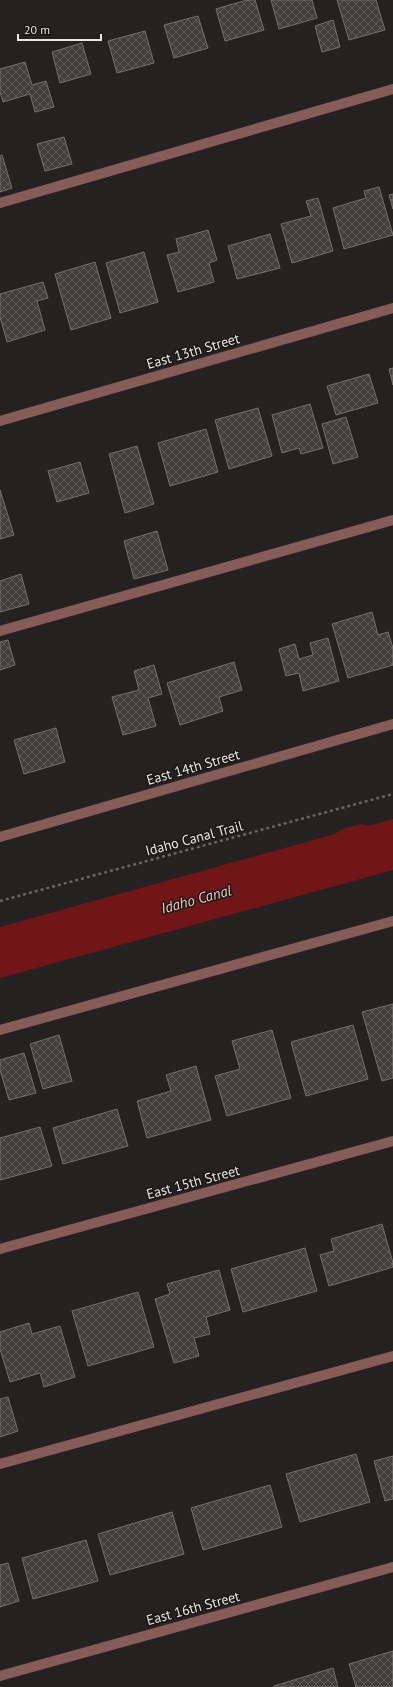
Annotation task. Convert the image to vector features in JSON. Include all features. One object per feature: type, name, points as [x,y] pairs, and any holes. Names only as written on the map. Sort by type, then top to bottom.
[{"type":"street","points":[[0,203],[393,89]]},
{"type":"street","name":"East 13th Street","points":[[0,421],[393,308]]},
{"type":"street","points":[[0,631],[393,520]]},
{"type":"street","name":"East 14th Street","points":[[0,836],[393,724]]},
{"type":"street","points":[[0,1030],[393,921]]},
{"type":"street","name":"East 15th Street","points":[[0,1249],[393,1141]]},
{"type":"street","points":[[0,1464],[393,1356]]},
{"type":"street","name":"East 16th Street","points":[[0,1676],[393,1567]]},
{"type":"path","name":"Idaho Canal Trail","points":[[0,901],[393,794]]},
{"type":"water","name":"Idaho Canal","points":[[393,819],[393,870],[0,978],[0,927],[335,834],[342,829],[361,824],[368,826]]},
{"type":"building","points":[[247,0],[255,0],[264,30],[225,41],[216,9]]},
{"type":"building","points":[[271,0],[312,0],[317,18],[279,29]]},
{"type":"building","points":[[337,0],[376,0],[385,30],[349,40]]},
{"type":"building","points":[[198,16],[208,48],[174,58],[164,25]]},
{"type":"building","points":[[333,20],[340,47],[322,52],[315,26]]},
{"type":"building","points":[[145,31],[154,63],[117,73],[108,41]]},
{"type":"building","points":[[82,43],[91,74],[60,83],[52,52]]},
{"type":"building","points":[[25,62],[32,85],[46,81],[54,107],[35,112],[30,94],[3,102],[0,92],[0,69]]},
{"type":"building","points":[[64,137],[72,164],[45,171],[37,144]]},
{"type":"building","points":[[2,155],[12,188],[0,192],[0,156]]},
{"type":"building","points":[[379,187],[393,235],[344,249],[333,208],[366,198],[364,191]]},
{"type":"building","points":[[393,194],[393,209],[389,195]]},
{"type":"building","points":[[318,198],[333,251],[292,263],[281,224],[311,216],[306,201]]},
{"type":"building","points":[[208,230],[217,260],[209,263],[214,282],[178,292],[167,255],[179,252],[176,239]]},
{"type":"building","points":[[270,234],[280,268],[237,279],[228,246]]},
{"type":"building","points":[[144,252],[158,302],[120,313],[106,263]]},
{"type":"building","points":[[95,262],[111,318],[71,330],[55,274]]},
{"type":"building","points":[[43,282],[48,298],[37,301],[45,330],[7,342],[0,317],[0,294]]},
{"type":"building","points":[[393,368],[393,385],[389,369]]},
{"type":"building","points":[[369,374],[378,403],[336,415],[327,386]]},
{"type":"building","points":[[310,404],[323,448],[301,454],[299,448],[282,453],[272,415]]},
{"type":"building","points":[[258,408],[272,456],[229,469],[215,420]]},
{"type":"building","points":[[346,417],[358,457],[333,464],[322,424]]},
{"type":"building","points":[[206,429],[218,472],[170,486],[158,443]]},
{"type":"building","points":[[137,446],[154,504],[125,513],[109,454]]},
{"type":"building","points":[[80,462],[89,493],[57,502],[48,471]]},
{"type":"building","points":[[0,490],[14,535],[0,539]]},
{"type":"building","points":[[157,531],[168,570],[134,579],[124,541]]},
{"type":"building","points":[[21,574],[29,604],[0,612],[0,581]]},
{"type":"building","points":[[372,612],[378,635],[388,632],[393,648],[393,665],[348,678],[332,624]]},
{"type":"building","points":[[328,638],[339,681],[303,691],[299,673],[286,676],[279,649],[295,644],[299,659],[313,655],[310,643]]},
{"type":"building","points":[[8,640],[15,665],[0,670],[0,642]]},
{"type":"building","points":[[234,662],[242,690],[219,697],[223,711],[180,725],[167,683]]},
{"type":"building","points":[[154,665],[162,694],[148,698],[156,726],[123,735],[112,697],[139,690],[134,671]]},
{"type":"building","points":[[56,728],[65,762],[24,774],[14,740]]},
{"type":"building","points":[[393,1004],[393,1078],[382,1081],[362,1012]]},
{"type":"building","points":[[353,1025],[368,1079],[306,1096],[291,1042]]},
{"type":"building","points":[[272,1030],[291,1098],[227,1116],[215,1076],[240,1069],[232,1041]]},
{"type":"building","points":[[59,1035],[72,1081],[43,1089],[30,1044]]},
{"type":"building","points":[[24,1053],[36,1093],[9,1100],[0,1070],[0,1060]]},
{"type":"building","points":[[196,1066],[211,1120],[147,1138],[137,1101],[171,1091],[166,1075]]},
{"type":"building","points":[[117,1109],[128,1146],[63,1164],[53,1128]]},
{"type":"building","points":[[40,1127],[52,1166],[0,1180],[0,1138]]},
{"type":"building","points":[[382,1224],[393,1267],[329,1286],[320,1255],[334,1251],[331,1239]]},
{"type":"building","points":[[305,1248],[317,1291],[243,1312],[231,1269]]},
{"type":"building","points":[[219,1270],[230,1310],[206,1317],[210,1334],[194,1338],[199,1356],[174,1363],[155,1299],[170,1294],[167,1284]]},
{"type":"building","points":[[138,1292],[154,1347],[88,1366],[72,1311]]},
{"type":"building","points":[[29,1323],[32,1334],[60,1326],[75,1377],[44,1387],[40,1373],[10,1382],[0,1349],[0,1332]]},
{"type":"building","points":[[8,1397],[18,1431],[0,1437],[0,1399]]},
{"type":"building","points":[[356,1454],[370,1502],[300,1522],[286,1474]]},
{"type":"building","points":[[393,1456],[393,1499],[385,1501],[374,1461]]},
{"type":"building","points":[[270,1485],[282,1527],[203,1550],[191,1508]]},
{"type":"building","points":[[172,1512],[184,1554],[110,1575],[98,1534]]},
{"type":"building","points":[[86,1540],[98,1581],[33,1599],[22,1558]]},
{"type":"building","points":[[8,1563],[19,1601],[0,1607],[0,1565]]},
{"type":"building","points":[[393,1651],[393,1687],[356,1687],[349,1664]]},
{"type":"building","points":[[333,1668],[338,1687],[274,1687],[274,1686]]}]
